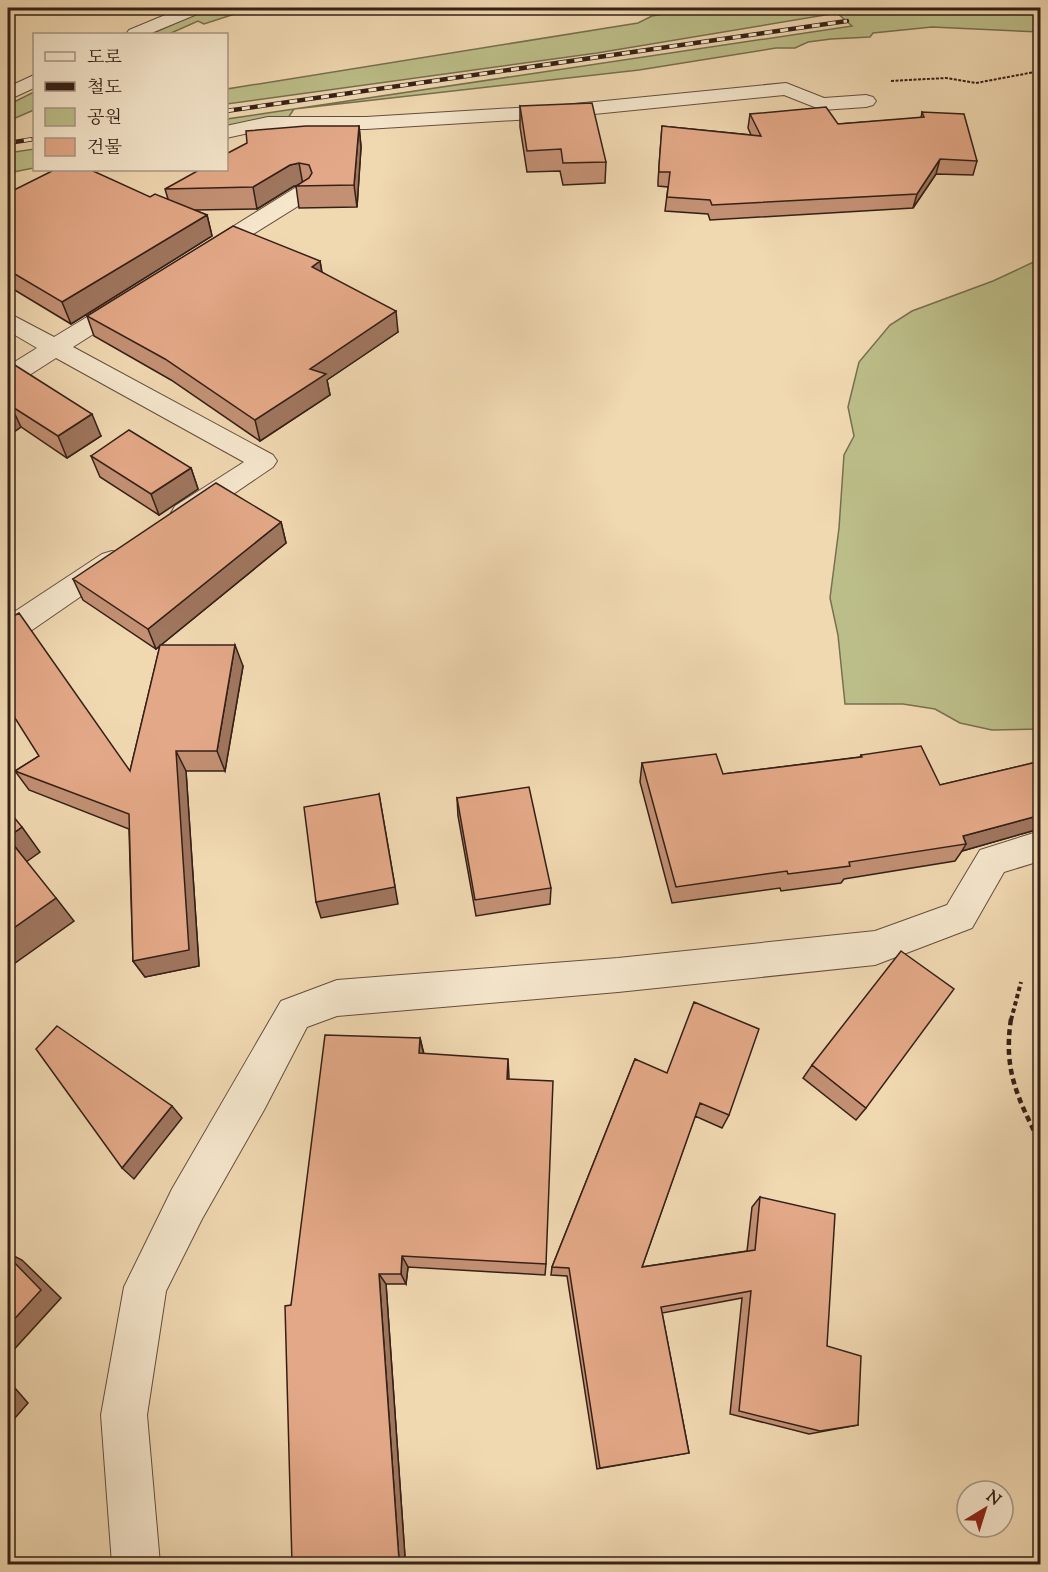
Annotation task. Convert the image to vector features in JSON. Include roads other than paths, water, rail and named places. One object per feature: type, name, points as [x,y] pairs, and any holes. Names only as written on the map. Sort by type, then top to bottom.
[{"type":"street","points":[[138,33],[196,8]]},
{"type":"street","points":[[139,13],[155,26]]},
{"type":"street","points":[[8,94],[33,82]]},
{"type":"street","points":[[228,132],[268,123],[366,123],[564,111],[786,88],[822,105],[866,101]]},
{"type":"street","points":[[183,267],[303,193]]},
{"type":"street","points":[[8,377],[143,292]]},
{"type":"street","points":[[8,322],[264,461],[165,526]]},
{"type":"street","points":[[8,630],[136,546]]},
{"type":"street","points":[[136,1564],[124,1415],[145,1287],[187,1204],[250,1096],[294,1014],[337,998],[642,973],[875,948],[960,917],[992,861],[1041,846]]},
{"type":"railway","points":[[228,111],[847,21]]},
{"type":"railway","points":[[8,143],[33,139]]}]
